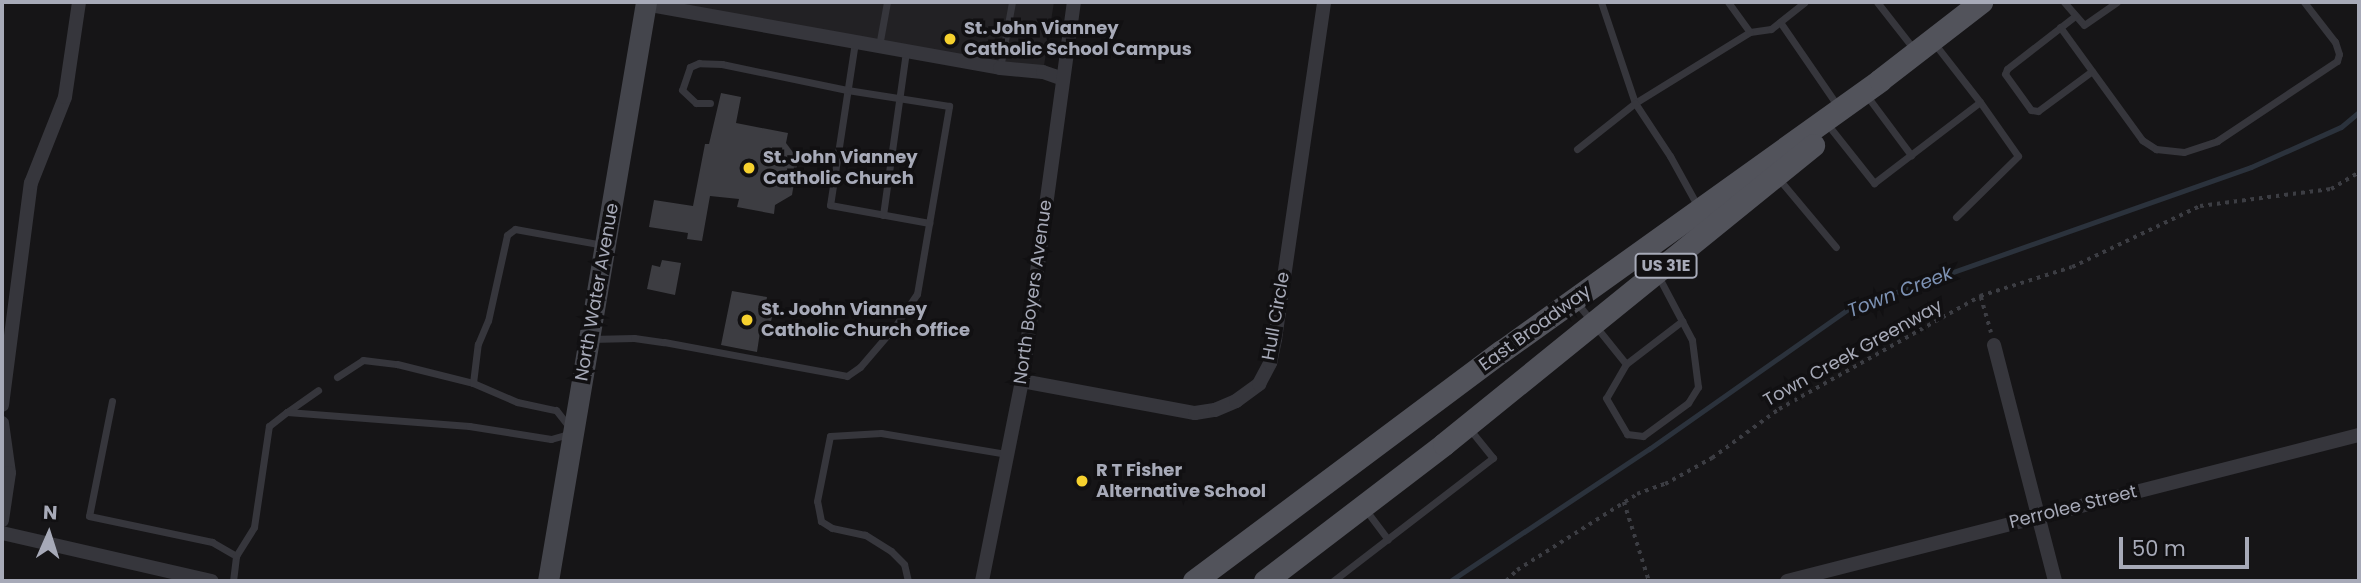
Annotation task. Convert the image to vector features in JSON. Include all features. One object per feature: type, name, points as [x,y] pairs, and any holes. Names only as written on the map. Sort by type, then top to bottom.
[{"type":"main road","name":"East Broadway","points":[[1265,581],[1657,274],[1776,175],[1924,45],[1981,2]]},
{"type":"main road","name":"North Water Avenue","points":[[548,581],[646,3]]},
{"type":"main road","name":"East Broadway","points":[[1194,581],[1699,209],[1840,119]]},
{"type":"street","points":[[2,405],[31,183],[65,97],[79,2]]},
{"type":"street","name":"North Boyers Avenue","points":[[982,581],[1021,381],[1074,2]]},
{"type":"street","name":"Hull Circle","points":[[1021,381],[1195,413],[1215,410],[1236,401],[1259,384],[1270,363],[1275,339],[1324,2]]},
{"type":"street","points":[[646,3],[1000,68],[1043,72],[1063,79]]},
{"type":"street","points":[[1994,345],[2055,581]]},
{"type":"street","points":[[2,423],[9,473],[2,520]]},
{"type":"street","name":"Perrolee Street","points":[[1787,581],[2359,435]]},
{"type":"street","points":[[2,533],[212,581]]},
{"type":"lane","points":[[879,46],[887,2]]},
{"type":"lane","points":[[1000,68],[1012,2]]},
{"type":"lane","points":[[1601,2],[1635,103],[1670,156],[1699,209]]},
{"type":"lane","points":[[1728,2],[1750,32]]},
{"type":"lane","points":[[1577,149],[1635,103],[1750,32],[1771,30],[1805,2]]},
{"type":"lane","points":[[1877,2],[1980,102],[2018,156],[1956,218]]},
{"type":"lane","points":[[2064,2],[2081,23],[2088,24],[2117,2]]},
{"type":"lane","points":[[2060,27],[2148,145],[2175,151],[2201,148],[2217,141],[2337,61],[2335,42],[2304,2]]},
{"type":"lane","points":[[2075,16],[2005,71],[2031,110],[2038,111],[2092,71]]},
{"type":"lane","points":[[1780,22],[1840,119],[1874,183],[1980,102]]},
{"type":"lane","points":[[855,41],[830,205],[929,223]]},
{"type":"lane","points":[[883,215],[906,50]]},
{"type":"lane","points":[[589,339],[634,338],[664,342],[847,376],[860,367],[896,325],[917,294],[949,106],[848,90],[722,64],[699,63],[690,67],[682,90],[696,103],[710,103]]},
{"type":"lane","points":[[1875,90],[1911,155]]},
{"type":"lane","points":[[1776,175],[1836,247]]},
{"type":"lane","points":[[473,383],[478,344],[488,321],[507,235],[515,229],[604,245]]},
{"type":"lane","points":[[1657,274],[1682,321],[1692,340],[1698,387],[1688,403],[1643,436],[1627,434],[1606,398],[1626,364],[1682,321]]},
{"type":"lane","points":[[1574,299],[1626,364]]},
{"type":"lane","points":[[287,412],[455,424],[516,431],[551,439],[574,433],[556,410],[517,402],[473,383],[397,365],[363,360],[337,377]]},
{"type":"lane","points":[[233,581],[236,556],[254,527],[269,426],[318,390]]},
{"type":"lane","points":[[112,401],[89,516],[212,542],[236,556]]},
{"type":"lane","points":[[1333,581],[1493,458],[1466,424]]},
{"type":"lane","points":[[908,581],[904,564],[891,551],[865,535],[832,528],[821,520],[817,501],[830,436],[881,433],[1007,454]]},
{"type":"lane","points":[[1363,506],[1388,539]]},
{"type":"path","name":"Town Creek Greenway","points":[[1506,581],[1527,564],[1624,502],[1712,458],[1779,409],[1980,296],[2072,267],[2200,206],[2331,189],[2359,172]]},
{"type":"path","points":[[1980,296],[1994,345]]},
{"type":"path","points":[[1624,502],[1649,581]]},
{"type":"shaded area","name":"St. John Vianney Catholic School Campus","points":[[659,2],[1054,2],[1043,72]]},
{"type":"building","name":"St. John Vianney Catholic Church","points":[[721,93],[741,97],[736,123],[788,133],[786,143],[798,159],[792,195],[775,205],[774,214],[737,207],[739,199],[710,196],[702,241],[687,239],[688,233],[649,227],[654,200],[693,206],[705,144],[709,144]]},
{"type":"building","points":[[662,260],[681,263],[675,295],[647,289],[652,265],[660,267]]},
{"type":"building","name":"St. Joohn Vianney Catholic Church Office","points":[[732,291],[767,297],[764,316],[772,317],[768,334],[760,332],[757,352],[721,345]]},
{"type":"waterway","name":"Town Creek","points":[[1450,581],[1649,449],[1848,309],[2251,167],[2341,127],[2359,112]]},
{"type":"place","name":"St. John Vianney Catholic School Campus","points":[[950,39]]},
{"type":"place","name":"St. John Vianney Catholic Church","points":[[749,168]]},
{"type":"place","name":"St. Joohn Vianney Catholic Church Office","points":[[747,320]]},
{"type":"place","name":"R T Fisher Alternative School","points":[[1082,481]]}]
